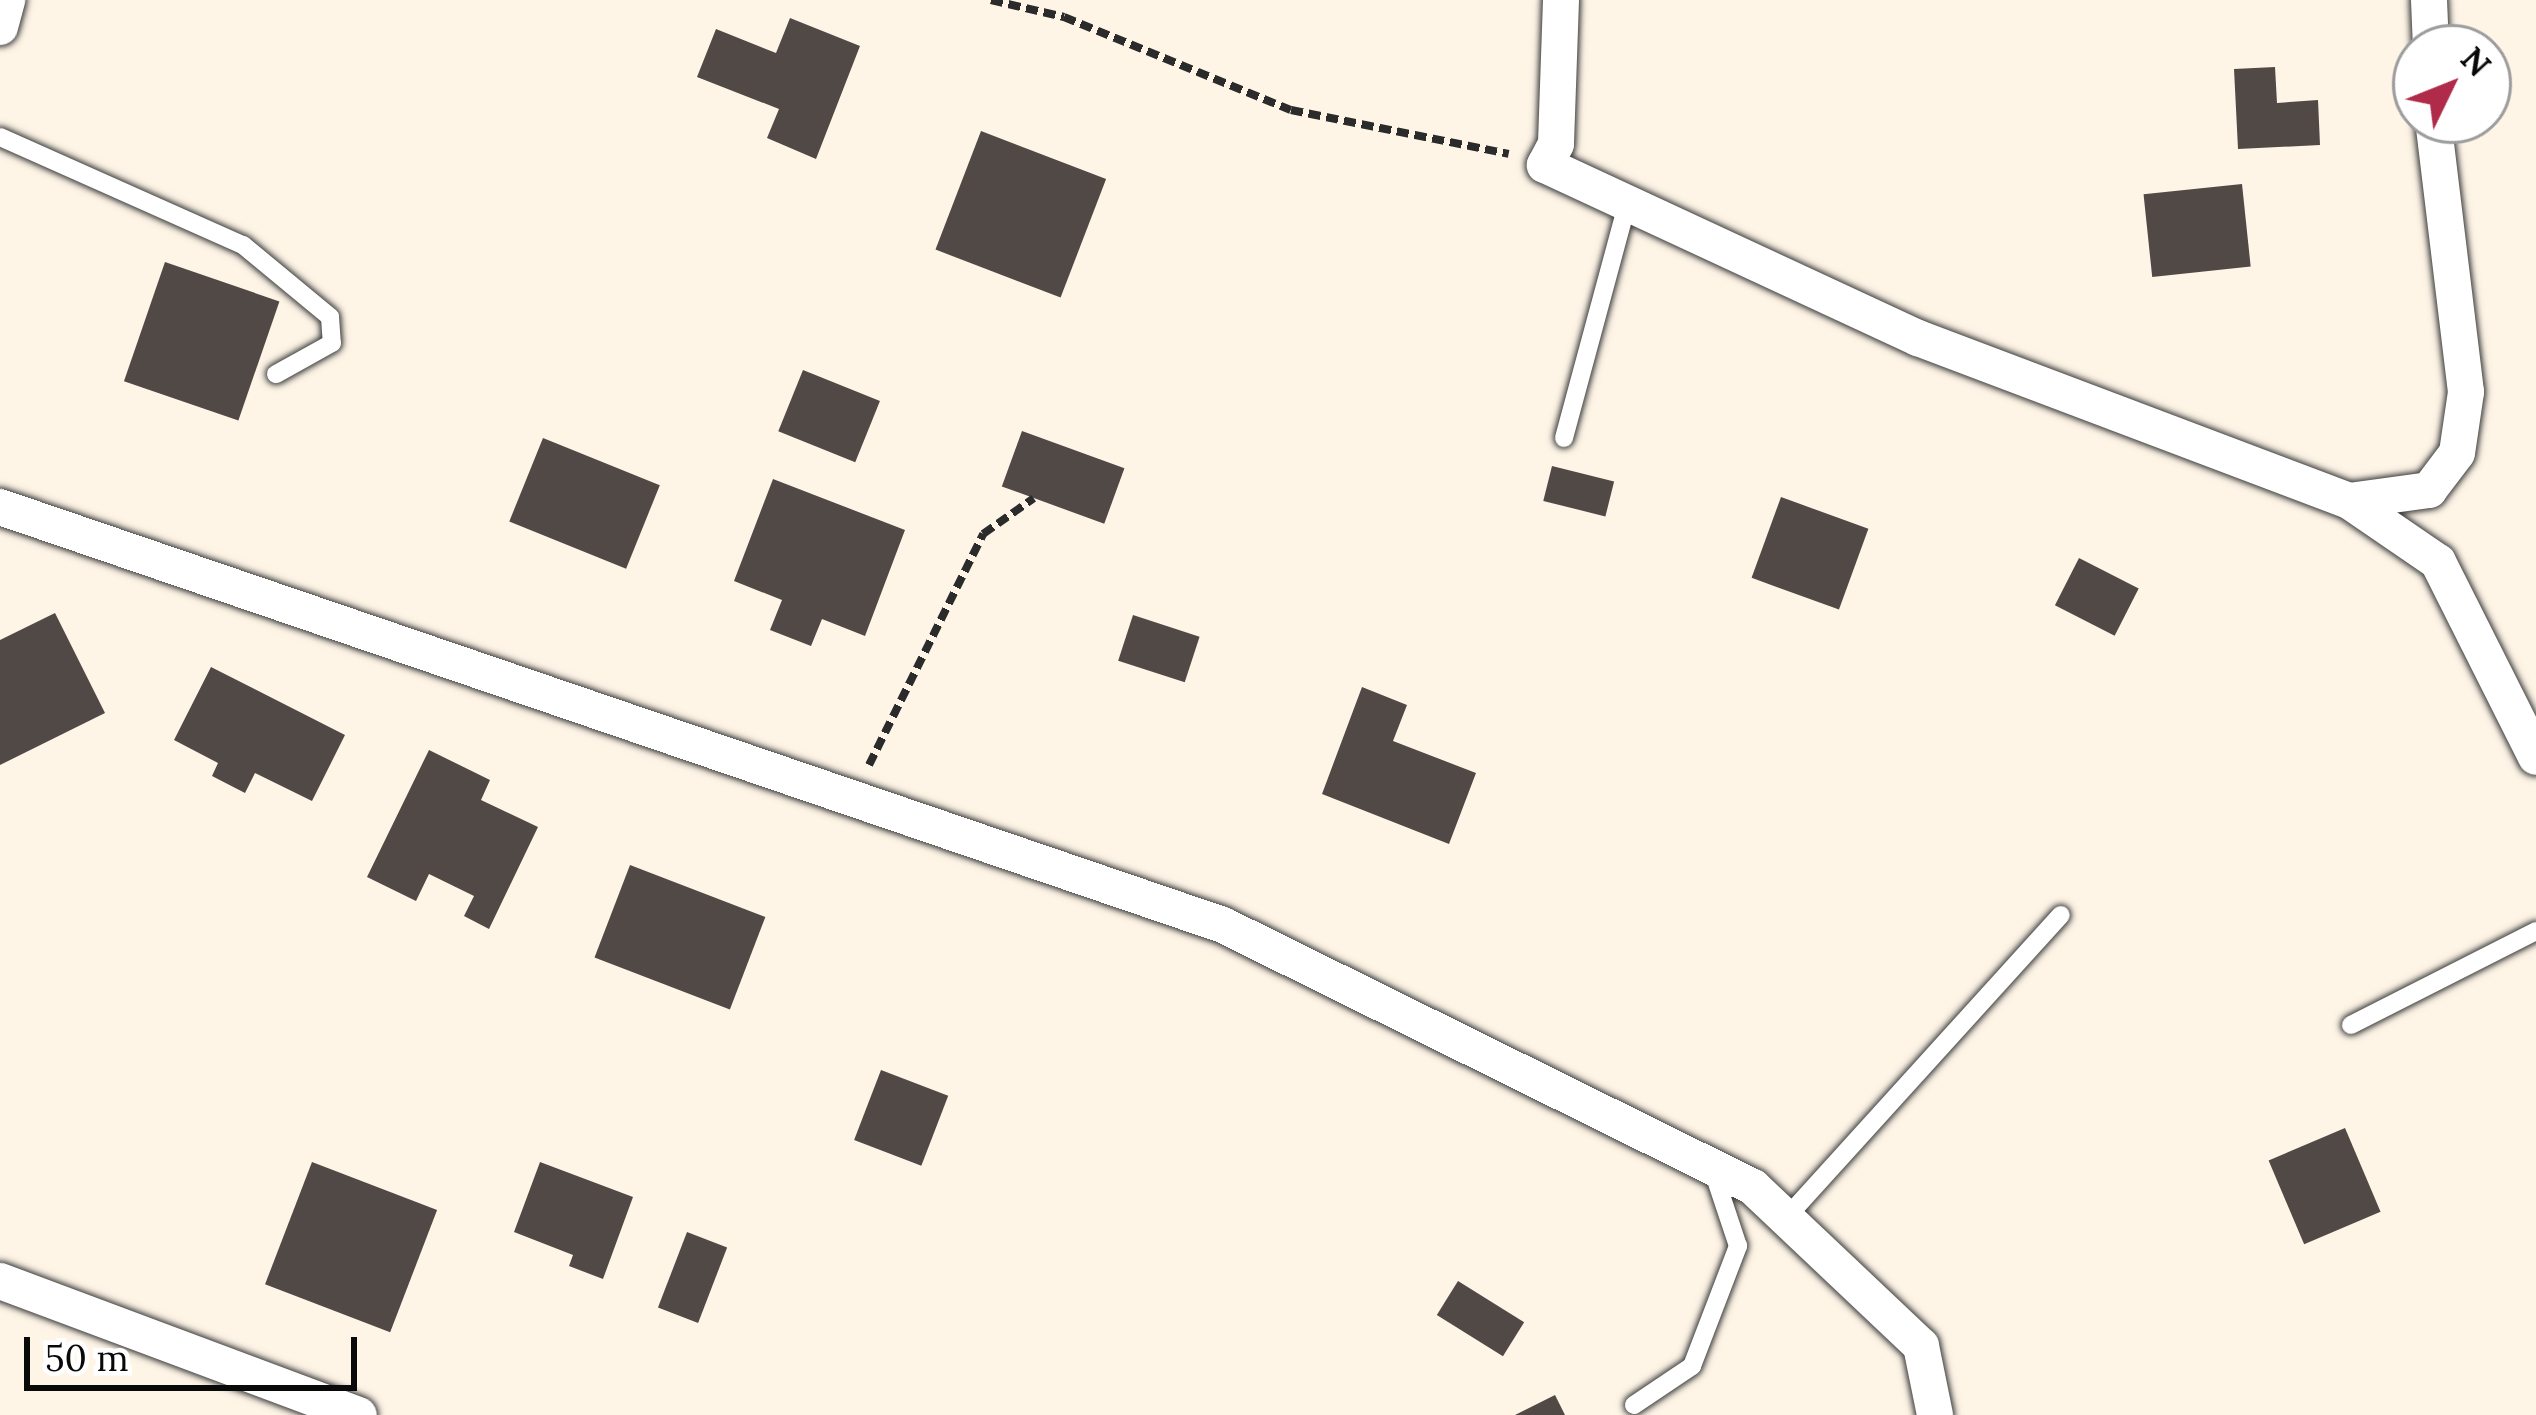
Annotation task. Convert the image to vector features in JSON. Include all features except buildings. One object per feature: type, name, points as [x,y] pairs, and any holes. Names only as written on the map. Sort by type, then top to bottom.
[{"type":"street","points":[[0,27],[7,0]]},
{"type":"street","points":[[1561,0],[1556,144],[1545,165],[1629,196],[1918,338],[2349,501],[2438,562],[2536,757]]},
{"type":"street","points":[[2349,501],[2429,490],[2457,453],[2466,392],[2436,144]]},
{"type":"street","points":[[0,507],[1223,925],[1711,1166],[1786,1219],[1921,1346],[1935,1415]]},
{"type":"street","points":[[0,1281],[359,1415]]},
{"type":"lane","points":[[0,137],[243,245],[330,317],[332,343],[276,374]]},
{"type":"lane","points":[[1564,438],[1629,196]]},
{"type":"lane","points":[[1786,1219],[2061,915]]},
{"type":"lane","points":[[2351,1025],[2536,931]]},
{"type":"lane","points":[[1634,1405],[1692,1366],[1738,1246],[1711,1166]]},
{"type":"path","points":[[991,0],[1064,17],[1291,110],[1545,165]]},
{"type":"path","points":[[853,798],[983,534],[1034,498]]}]
